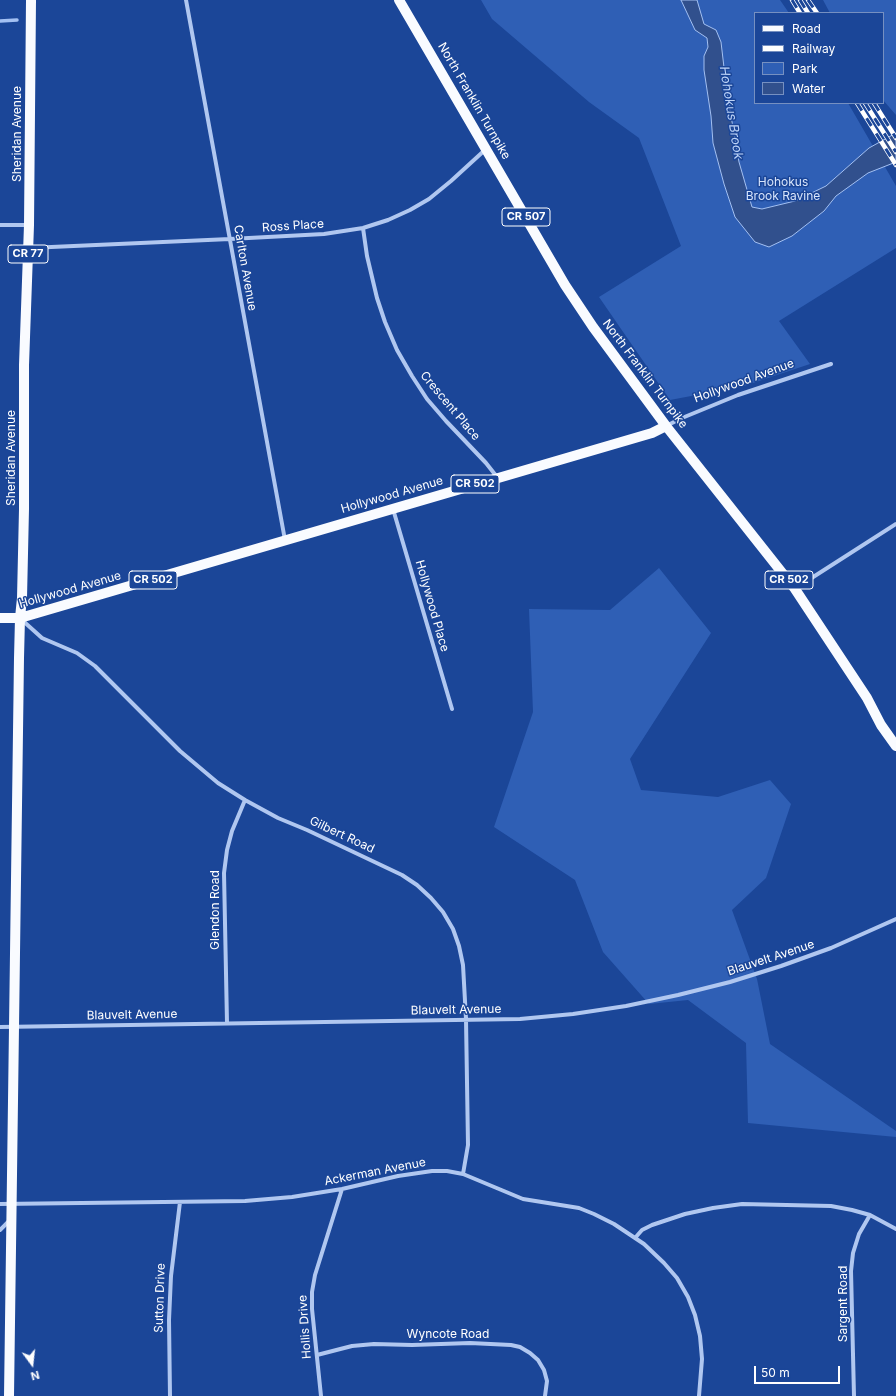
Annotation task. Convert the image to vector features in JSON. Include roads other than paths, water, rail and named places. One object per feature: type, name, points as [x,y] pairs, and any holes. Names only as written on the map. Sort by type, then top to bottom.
[{"type":"main road","name":"Sheridan Avenue","points":[[9,1396],[20,618],[22,598],[23,539],[24,365],[29,225],[31,0]]},
{"type":"main road","name":"North Franklin Turnpike","points":[[400,0],[564,284],[592,327],[666,426],[796,589],[867,698],[881,725],[896,746]]},
{"type":"main road","name":"Hollywood Avenue","points":[[0,618],[20,618],[652,433],[666,426]]},
{"type":"street","name":"Carlton Avenue","points":[[186,0],[285,540]]},
{"type":"street","name":"Ross Place","points":[[28,248],[324,234],[363,228],[388,220],[429,199],[451,181],[486,148]]},
{"type":"street","points":[[0,225],[29,225]]},
{"type":"street","name":"Crescent Place","points":[[363,228],[367,256],[377,298],[397,350],[427,399],[498,477]]},
{"type":"street","name":"Hollywood Avenue","points":[[666,426],[738,395],[831,364]]},
{"type":"street","name":"Hollywood Place","points":[[393,509],[452,709]]},
{"type":"street","points":[[796,589],[896,524]]},
{"type":"street","name":"Gilbert Road","points":[[20,618],[42,638],[77,653],[95,666],[194,763],[218,783],[278,818],[307,830],[402,875],[417,885],[443,912],[453,929],[464,965],[468,1145],[463,1174]]},
{"type":"street","name":"Glendon Road","points":[[227,1023],[224,873],[227,850],[232,831],[245,800]]},
{"type":"street","name":"Blauvelt Avenue","points":[[0,1027],[520,1019],[573,1014],[678,996],[730,982],[781,966],[830,948],[896,919]]},
{"type":"street","name":"Ackerman Avenue","points":[[0,1204],[253,1200],[292,1197],[342,1189],[398,1176],[432,1171],[447,1171],[463,1174],[523,1198],[579,1208],[614,1224],[644,1244],[668,1268],[680,1284],[693,1309],[700,1336],[702,1358],[699,1396]]},
{"type":"street","name":"Hollis Drive","points":[[320,1396],[312,1309],[312,1292],[315,1275],[342,1189]]},
{"type":"street","name":"Sutton Drive","points":[[170,1396],[168,1320],[170,1276],[180,1202]]},
{"type":"street","points":[[635,1238],[642,1230],[652,1225],[685,1214],[742,1204],[831,1206],[852,1210],[870,1216],[896,1229]]},
{"type":"street","name":"Sargent Road","points":[[854,1396],[851,1271],[853,1253],[859,1234],[870,1216]]},
{"type":"street","points":[[0,1230],[11,1220]]},
{"type":"street","name":"Wyncote Road","points":[[317,1356],[352,1346],[374,1344],[412,1345],[470,1343],[511,1345],[530,1353],[538,1360],[544,1370],[546,1381],[545,1396]]},
{"type":"water","points":[[681,0],[697,0],[704,24],[716,30],[721,42],[727,93],[739,162],[752,207],[762,209],[795,201],[826,186],[869,148],[896,133],[896,162],[868,173],[836,196],[824,211],[792,236],[769,247],[755,242],[735,217],[713,143],[711,116],[704,70],[704,56],[708,47],[707,38],[695,30]]},
{"type":"waterway","points":[[0,21],[17,20]]},
{"type":"railway","points":[[792,0],[799,12]]},
{"type":"railway","points":[[800,0],[807,12]]},
{"type":"railway","points":[[808,0],[816,12]]},
{"type":"railway","points":[[858,104],[896,165]]},
{"type":"railway","points":[[866,104],[896,152]]},
{"type":"railway","points":[[875,104],[896,138]]},
{"type":"water label","name":"Hohokus Brook","points":[[731,113]]},
{"type":"park label","name":"Hohokus Brook Ravine","points":[[783,189]]}]
